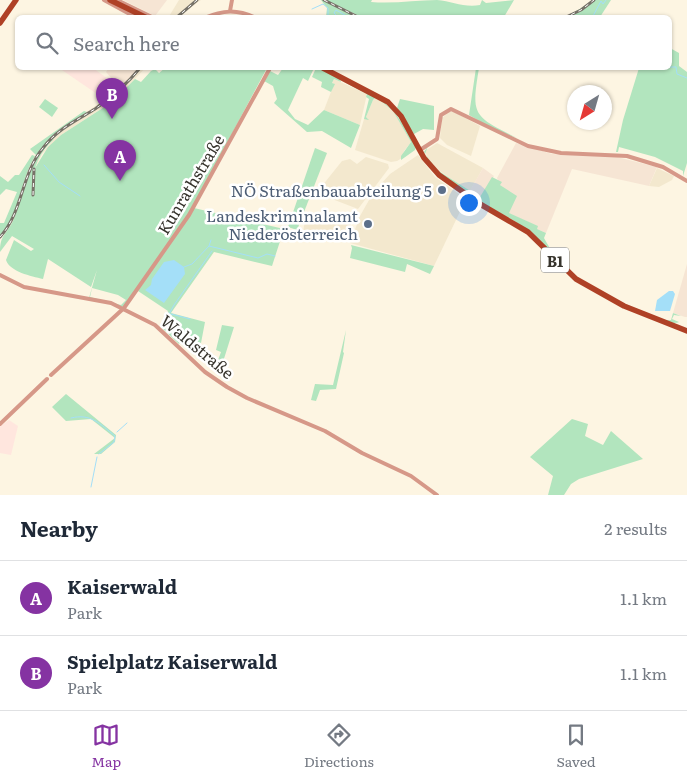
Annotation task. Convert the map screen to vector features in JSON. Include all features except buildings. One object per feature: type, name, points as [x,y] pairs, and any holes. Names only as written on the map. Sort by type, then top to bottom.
[{"type":"main road","points":[[0,23],[16,0]]},
{"type":"main road","points":[[110,0],[143,15]]},
{"type":"main road","name":"B1","points":[[327,70],[388,102],[401,116],[431,167],[442,178],[480,204],[528,232],[576,279],[624,306],[687,331]]},
{"type":"street","points":[[104,0],[132,15]]},
{"type":"street","points":[[117,0],[148,15]]},
{"type":"street","points":[[230,11],[232,0]]},
{"type":"street","points":[[215,15],[230,11],[249,15]]},
{"type":"street","name":"Kunrathstraße","points":[[0,424],[47,379],[51,380],[51,375],[123,309],[190,215],[269,70]]},
{"type":"street","points":[[420,150],[437,139],[441,115],[451,109],[505,136],[534,147],[573,154],[627,156],[663,167],[687,180]]},
{"type":"street","name":"Waldstraße","points":[[0,275],[24,286],[107,302],[123,309],[160,328],[201,368],[226,387],[253,401],[311,424],[404,472],[437,495]]},
{"type":"shaded area","points":[[123,0],[167,0],[156,15]]},
{"type":"shaded area","points":[[179,0],[201,0],[180,15],[170,15]]},
{"type":"shaded area","points":[[62,70],[96,70],[108,79],[111,85],[100,96]]},
{"type":"shaded area","points":[[108,70],[137,70],[120,88],[106,72]]},
{"type":"shaded area","points":[[137,70],[143,70],[123,92],[107,105],[61,135],[42,154],[35,168],[32,195],[34,166],[41,154],[53,140],[46,144],[30,170],[13,221],[0,238],[12,217],[30,165],[43,145],[60,130],[113,94]]},
{"type":"shaded area","points":[[334,79],[367,94],[360,125],[324,110],[334,84],[332,83]]},
{"type":"shaded area","points":[[376,97],[393,111],[411,142],[404,151],[402,158],[397,161],[391,162],[355,150],[364,119],[368,119],[366,117]]},
{"type":"shaded area","points":[[449,112],[454,112],[480,126],[471,156],[447,145],[440,138],[442,118]]},
{"type":"shaded area","points":[[437,143],[483,168],[470,191],[438,170],[428,159],[425,151]]},
{"type":"shaded area","points":[[516,143],[552,154],[617,157],[657,167],[649,186],[572,169],[546,233],[537,229],[537,226],[508,213],[512,194],[500,185],[497,178]]},
{"type":"shaded area","points":[[418,155],[435,177],[466,199],[434,266],[350,243],[360,216],[373,193],[390,174]]},
{"type":"shaded area","points":[[366,157],[388,164],[389,168],[358,209],[332,199],[322,190],[322,186],[342,161],[350,159],[357,164]]},
{"type":"shaded area","points":[[483,168],[494,176],[480,198],[469,192]]},
{"type":"shaded area","points":[[657,168],[674,176],[672,180],[659,187],[649,186]]},
{"type":"shaded area","points":[[320,214],[351,224],[346,241],[303,232],[305,221],[318,224]]},
{"type":"shaded area","points":[[687,264],[687,317],[685,317],[673,313]]},
{"type":"shaded area","points":[[9,420],[18,426],[11,455],[0,453],[0,426]]},
{"type":"green space","points":[[321,0],[354,15],[326,15],[327,8]]},
{"type":"green space","points":[[326,0],[372,0],[371,2],[388,3],[437,0],[474,6],[480,5],[482,0],[486,3],[514,0],[505,15],[357,15]]},
{"type":"green space","points":[[595,0],[611,0],[601,15],[569,15]]},
{"type":"green space","points":[[672,49],[679,53],[679,66],[687,72],[687,163],[683,176],[683,171],[655,157],[619,147],[618,152],[616,152],[623,120],[638,70],[672,70]]},
{"type":"green space","points":[[153,70],[159,73],[163,70],[266,70],[189,214],[123,307],[89,298],[97,270],[91,287],[48,259],[43,279],[27,275],[12,268],[6,260],[14,240],[31,251],[34,249],[12,236],[0,252],[2,238],[13,221],[33,162],[46,143],[54,139],[39,157],[35,167],[48,147],[61,135],[112,102],[135,79],[141,82]],"holes":[[[35,169],[33,195],[33,178]],[[92,288],[118,295],[126,300],[121,305],[90,297]]]},
{"type":"green space","points":[[282,70],[313,70],[308,81],[303,78],[288,110],[295,119],[308,125],[324,110],[360,125],[351,148],[322,131],[307,132],[274,103],[277,99],[273,86],[264,81],[270,71],[278,75]]},
{"type":"green space","points":[[315,70],[324,70],[340,79],[341,82],[334,79],[332,83],[335,84],[331,92],[321,87],[322,82],[312,77]]},
{"type":"green space","points":[[476,70],[479,70],[475,96],[478,113],[491,125],[517,138],[495,130],[469,115]]},
{"type":"green space","points":[[344,82],[376,97],[366,117],[369,120],[364,119],[369,99],[366,97],[367,94]]},
{"type":"green space","points":[[45,99],[58,108],[52,117],[39,107]]},
{"type":"green space","points":[[400,99],[434,106],[434,130],[423,129],[414,134],[397,108]]},
{"type":"green space","points":[[84,111],[87,112],[53,136],[36,155],[30,149]]},
{"type":"green space","points":[[393,111],[416,147],[415,150],[401,160],[401,156],[411,142]]},
{"type":"green space","points":[[315,148],[327,153],[297,230],[288,227]]},
{"type":"green space","points":[[32,155],[35,156],[26,176],[16,208],[7,227],[0,236],[0,223],[4,223],[17,192],[6,189],[0,195],[0,176],[8,182],[15,175],[19,175]]},
{"type":"green space","points":[[426,156],[437,170],[480,197],[492,177],[502,182],[500,185],[517,196],[509,213],[538,226],[537,229],[546,233],[544,238],[554,254],[567,268],[581,279],[613,298],[665,320],[671,320],[673,313],[681,316],[674,315],[672,319],[679,322],[670,323],[640,312],[622,304],[575,276],[561,265],[534,235],[516,222],[457,188],[432,166]]},
{"type":"green space","points":[[194,208],[284,229],[272,266],[214,252],[171,313],[205,322],[201,343],[183,336],[179,344],[162,328],[168,311],[138,291]]},
{"type":"green space","points":[[351,245],[434,266],[430,274],[407,264],[405,272],[350,258]]},
{"type":"green space","points":[[222,325],[234,327],[222,365],[217,363],[221,352],[216,350]]},
{"type":"green space","points":[[346,330],[344,353],[336,389],[320,390],[316,401],[311,400],[315,384],[333,385]]},
{"type":"green space","points":[[66,394],[116,435],[115,442],[101,454],[94,454],[115,438],[91,419],[66,421],[52,407]]},
{"type":"green space","points":[[572,419],[588,424],[585,436],[603,445],[611,431],[643,459],[579,479],[571,484],[564,495],[548,495],[553,476],[530,457]]},
{"type":"water","points":[[174,260],[184,267],[185,274],[164,303],[145,290],[151,285],[152,279],[164,262]]},
{"type":"water","points":[[669,291],[673,291],[675,294],[670,311],[655,311],[657,300]]},
{"type":"waterway","points":[[594,15],[601,1],[603,4],[606,0]]},
{"type":"waterway","points":[[312,9],[323,4],[328,8],[328,15]]},
{"type":"waterway","points":[[336,15],[334,13],[336,10],[345,15]]},
{"type":"waterway","points":[[672,67],[676,67],[677,74],[687,78]]},
{"type":"waterway","points":[[44,165],[59,182],[80,196]]},
{"type":"waterway","points":[[209,246],[211,240]]},
{"type":"waterway","points":[[184,267],[192,264],[209,246],[258,258],[267,254],[275,256]]},
{"type":"waterway","points":[[162,327],[174,305],[212,251]]},
{"type":"waterway","points":[[171,314],[190,319]]},
{"type":"waterway","points":[[71,418],[90,418],[115,436],[114,442],[99,454]]},
{"type":"waterway","points":[[117,432],[127,423]]},
{"type":"waterway","points":[[91,487],[97,457]]},
{"type":"railway","points":[[180,15],[197,0]]},
{"type":"railway","points":[[324,0],[354,15]]},
{"type":"railway","points":[[570,15],[594,0]]},
{"type":"railway","points":[[0,237],[8,227],[18,205],[30,169],[48,142],[67,126],[107,100],[125,85],[138,70]]},
{"type":"railway","points":[[33,195],[34,169]]},
{"type":"place","name":"Spielplatz Kaiserwald","points":[[112,119]]},
{"type":"place","name":"Kaiserwald","points":[[120,181]]},
{"type":"place","name":"NÖ Straßenbauabteilung 5","points":[[442,190]]},
{"type":"place","name":"Landeskriminalamt Niederösterreich","points":[[368,224]]}]
